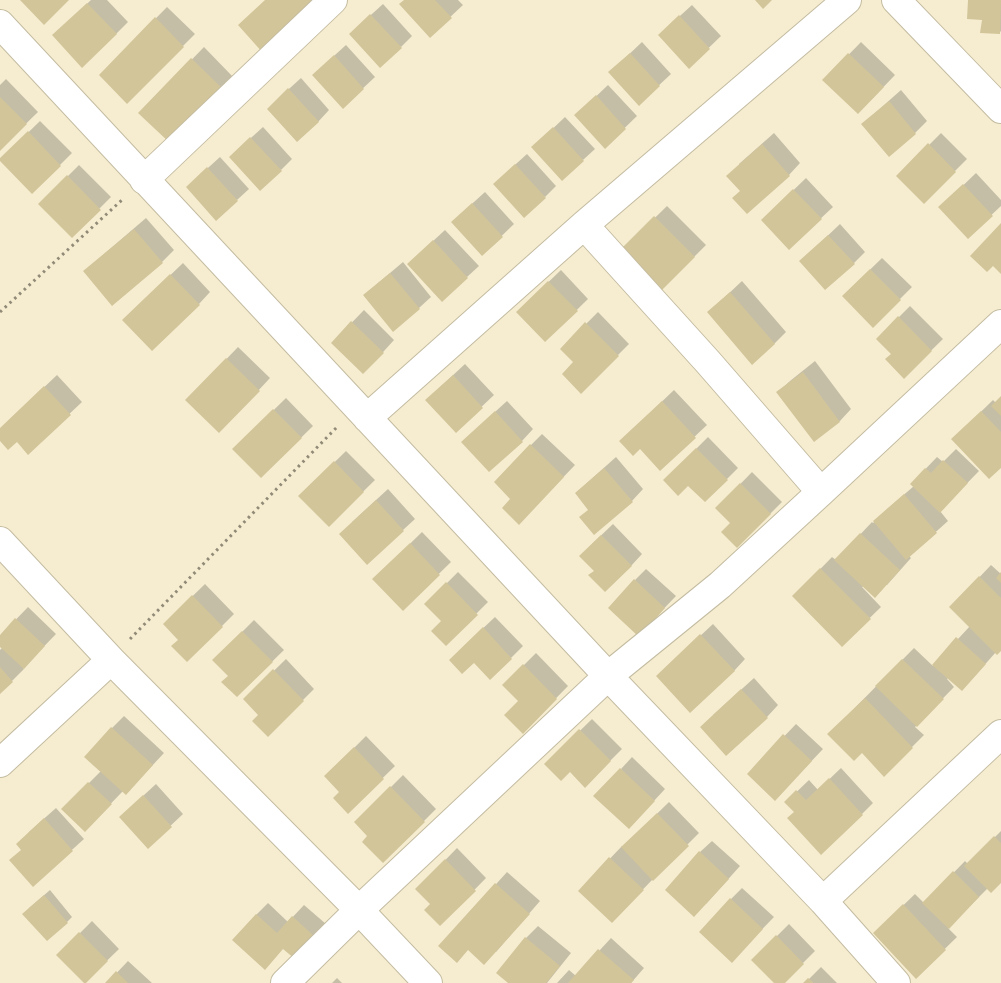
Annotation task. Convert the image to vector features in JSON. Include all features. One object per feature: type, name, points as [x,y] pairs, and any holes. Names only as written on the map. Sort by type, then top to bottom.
[{"type":"street","points":[[144,180],[333,0]]},
{"type":"street","points":[[362,413],[847,0]]},
{"type":"street","points":[[896,0],[1001,109]]},
{"type":"street","points":[[0,24],[608,676],[823,901],[896,983]]},
{"type":"street","points":[[584,225],[708,362],[821,492]]},
{"type":"street","points":[[286,983],[359,910],[608,676],[720,585],[1001,324]]},
{"type":"street","points":[[0,541],[111,660],[359,910],[428,983]]},
{"type":"street","points":[[0,763],[111,660]]},
{"type":"street","points":[[823,901],[1001,734]]},
{"type":"path","points":[[0,312],[144,180]]},
{"type":"path","points":[[111,660],[362,413]]},
{"type":"building","points":[[20,0],[69,0],[44,25]]},
{"type":"building","points":[[265,0],[321,0],[263,53],[238,25]]},
{"type":"building","points":[[404,0],[435,0],[452,18],[430,38],[399,4]]},
{"type":"building","points":[[755,0],[772,0],[763,9]]},
{"type":"building","points":[[968,0],[1001,0],[1000,34],[980,33],[982,20],[967,19]]},
{"type":"building","points":[[87,3],[117,34],[82,68],[52,35]]},
{"type":"building","points":[[370,14],[402,48],[380,68],[349,34]]},
{"type":"building","points":[[679,15],[710,49],[689,69],[658,35]]},
{"type":"building","points":[[155,17],[184,47],[127,104],[99,75]]},
{"type":"building","points":[[630,53],[660,86],[639,106],[608,72]]},
{"type":"building","points":[[848,53],[884,87],[858,114],[822,80]]},
{"type":"building","points":[[334,55],[364,89],[343,109],[312,75]]},
{"type":"building","points":[[191,58],[224,90],[171,144],[138,113]]},
{"type":"building","points":[[288,88],[319,122],[297,142],[267,109]]},
{"type":"building","points":[[596,95],[626,129],[605,149],[574,115]]},
{"type":"building","points":[[0,97],[27,124],[0,151]]},
{"type":"building","points":[[889,101],[916,134],[889,157],[861,124]]},
{"type":"building","points":[[553,127],[584,161],[562,181],[531,147]]},
{"type":"building","points":[[28,131],[61,166],[32,194],[0,161],[0,158]]},
{"type":"building","points":[[250,137],[282,171],[260,191],[229,157]]},
{"type":"building","points":[[928,143],[956,172],[924,204],[896,176]]},
{"type":"building","points":[[762,144],[790,176],[747,214],[732,198],[740,191],[726,176]]},
{"type":"building","points":[[515,164],[546,198],[524,218],[493,184]]},
{"type":"building","points":[[207,167],[238,201],[216,221],[186,187]]},
{"type":"building","points":[[67,175],[101,210],[72,238],[38,204]]},
{"type":"building","points":[[963,184],[993,216],[968,239],[938,207]]},
{"type":"building","points":[[793,189],[822,219],[789,250],[761,220]]},
{"type":"building","points":[[472,203],[503,237],[482,256],[451,222]]},
{"type":"building","points":[[654,216],[695,257],[662,290],[621,249]]},
{"type":"building","points":[[1001,223],[1001,274],[993,266],[987,272],[970,256]]},
{"type":"building","points":[[134,229],[163,263],[112,306],[83,271]]},
{"type":"building","points":[[828,235],[855,264],[825,290],[799,261]]},
{"type":"building","points":[[433,240],[468,278],[442,302],[407,264]]},
{"type":"building","points":[[870,269],[901,300],[873,328],[842,296]]},
{"type":"building","points":[[390,273],[420,309],[393,332],[363,295]]},
{"type":"building","points":[[170,274],[200,305],[152,351],[122,320]]},
{"type":"building","points":[[548,281],[578,311],[545,342],[516,312]]},
{"type":"building","points":[[730,292],[775,344],[752,365],[707,312]]},
{"type":"building","points":[[898,316],[932,351],[904,379],[885,359],[891,354],[876,339]]},
{"type":"building","points":[[351,321],[384,353],[363,374],[331,343]]},
{"type":"building","points":[[585,322],[619,356],[581,394],[562,374],[573,362],[560,349]]},
{"type":"building","points":[[226,358],[260,391],[219,433],[185,400]]},
{"type":"building","points":[[803,372],[840,422],[814,442],[776,392]]},
{"type":"building","points":[[453,375],[483,408],[456,433],[425,400]]},
{"type":"building","points":[[44,386],[71,415],[28,455],[17,442],[8,450],[0,441],[0,428]]},
{"type":"building","points":[[1001,396],[1001,416],[991,406]]},
{"type":"building","points":[[662,401],[696,438],[660,471],[640,449],[633,456],[619,441]]},
{"type":"building","points":[[273,409],[302,438],[261,478],[232,449]]},
{"type":"building","points":[[495,411],[523,442],[489,472],[461,442]]},
{"type":"building","points":[[981,411],[1001,432],[1001,468],[989,479],[951,439]]},
{"type":"building","points":[[530,444],[564,477],[519,525],[502,508],[510,499],[494,482]]},
{"type":"building","points":[[696,448],[728,480],[705,502],[688,486],[678,496],[663,480]]},
{"type":"building","points":[[943,460],[968,483],[940,513],[910,484],[925,468],[931,473]]},
{"type":"building","points":[[334,461],[364,492],[329,527],[298,496]]},
{"type":"building","points":[[604,468],[633,502],[594,535],[579,517],[588,510],[575,493]]},
{"type":"building","points":[[740,483],[771,514],[737,548],[721,532],[730,523],[715,508]]},
{"type":"building","points":[[904,494],[937,533],[906,560],[873,521]]},
{"type":"building","points":[[376,500],[404,531],[367,565],[339,534]]},
{"type":"building","points":[[860,533],[900,570],[875,598],[834,560]]},
{"type":"building","points":[[601,535],[632,566],[605,592],[588,575],[594,571],[579,556]]},
{"type":"building","points":[[410,543],[440,575],[403,611],[372,579]]},
{"type":"building","points":[[820,568],[871,619],[842,647],[792,596]]},
{"type":"building","points":[[1001,572],[1001,583],[996,578]]},
{"type":"building","points":[[979,576],[1001,598],[1001,651],[997,655],[949,607]]},
{"type":"building","points":[[634,579],[665,608],[639,637],[608,608]]},
{"type":"building","points":[[446,582],[478,615],[446,646],[431,631],[441,621],[424,604]]},
{"type":"building","points":[[192,595],[223,627],[187,662],[171,646],[178,640],[163,624]]},
{"type":"building","points":[[15,618],[45,646],[24,669],[0,647],[0,635]]},
{"type":"building","points":[[483,627],[512,659],[490,680],[474,663],[462,674],[449,660]]},
{"type":"building","points":[[242,631],[273,662],[237,697],[221,682],[228,676],[212,660]]},
{"type":"building","points":[[700,634],[735,671],[690,713],[656,676]]},
{"type":"building","points":[[956,637],[986,664],[962,691],[932,665]]},
{"type":"building","points":[[902,659],[944,699],[917,727],[875,686]]},
{"type":"building","points":[[523,664],[557,699],[523,734],[504,715],[518,701],[502,685]]},
{"type":"building","points":[[0,667],[13,682],[0,694]]},
{"type":"building","points":[[273,669],[304,701],[268,737],[252,721],[258,715],[243,699]]},
{"type":"building","points":[[741,689],[768,718],[726,756],[700,727]]},
{"type":"building","points":[[865,698],[913,748],[884,777],[862,753],[854,761],[827,734]]},
{"type":"building","points":[[111,727],[153,765],[126,795],[84,757]]},
{"type":"building","points":[[579,729],[611,761],[585,788],[570,772],[561,781],[544,764]]},
{"type":"building","points":[[783,734],[812,761],[775,801],[747,774]]},
{"type":"building","points":[[354,747],[384,779],[348,814],[333,798],[339,792],[324,776]]},
{"type":"building","points":[[620,768],[655,801],[629,829],[593,796]]},
{"type":"building","points":[[829,778],[863,815],[821,855],[787,818],[794,812],[784,802],[796,790],[806,800]]},
{"type":"building","points":[[88,782],[112,804],[85,832],[61,809]]},
{"type":"building","points":[[390,786],[425,822],[383,863],[362,842],[367,836],[354,822]]},
{"type":"building","points":[[143,795],[172,827],[148,849],[119,817]]},
{"type":"building","points":[[657,813],[689,846],[653,881],[621,847]]},
{"type":"building","points":[[44,818],[73,851],[33,887],[9,860],[21,850],[16,844]]},
{"type":"building","points":[[994,836],[1001,843],[1001,883],[991,893],[964,866]]},
{"type":"building","points":[[699,851],[729,879],[694,917],[665,890]]},
{"type":"building","points":[[609,857],[644,890],[612,923],[578,891]]},
{"type":"building","points":[[445,859],[476,891],[440,926],[424,910],[430,904],[415,889]]},
{"type":"building","points":[[953,871],[979,897],[949,929],[922,903]]},
{"type":"building","points":[[495,883],[530,914],[484,965],[468,950],[457,963],[438,946]]},
{"type":"building","points":[[44,895],[68,923],[47,941],[22,914]]},
{"type":"building","points":[[730,898],[763,929],[732,963],[699,932]]},
{"type":"building","points":[[903,904],[946,950],[916,979],[873,933]]},
{"type":"building","points":[[256,914],[277,933],[292,916],[315,937],[295,959],[283,949],[265,970],[232,940]]},
{"type":"building","points":[[79,932],[108,961],[86,983],[56,955]]},
{"type":"building","points":[[776,935],[804,964],[785,983],[774,983],[751,960]]},
{"type":"building","points":[[525,937],[560,966],[546,983],[508,983],[496,973]]},
{"type":"building","points":[[598,949],[634,980],[631,983],[568,983]]},
{"type":"building","points":[[116,971],[128,983],[105,983]]},
{"type":"building","points":[[808,978],[814,983],[803,983]]}]
